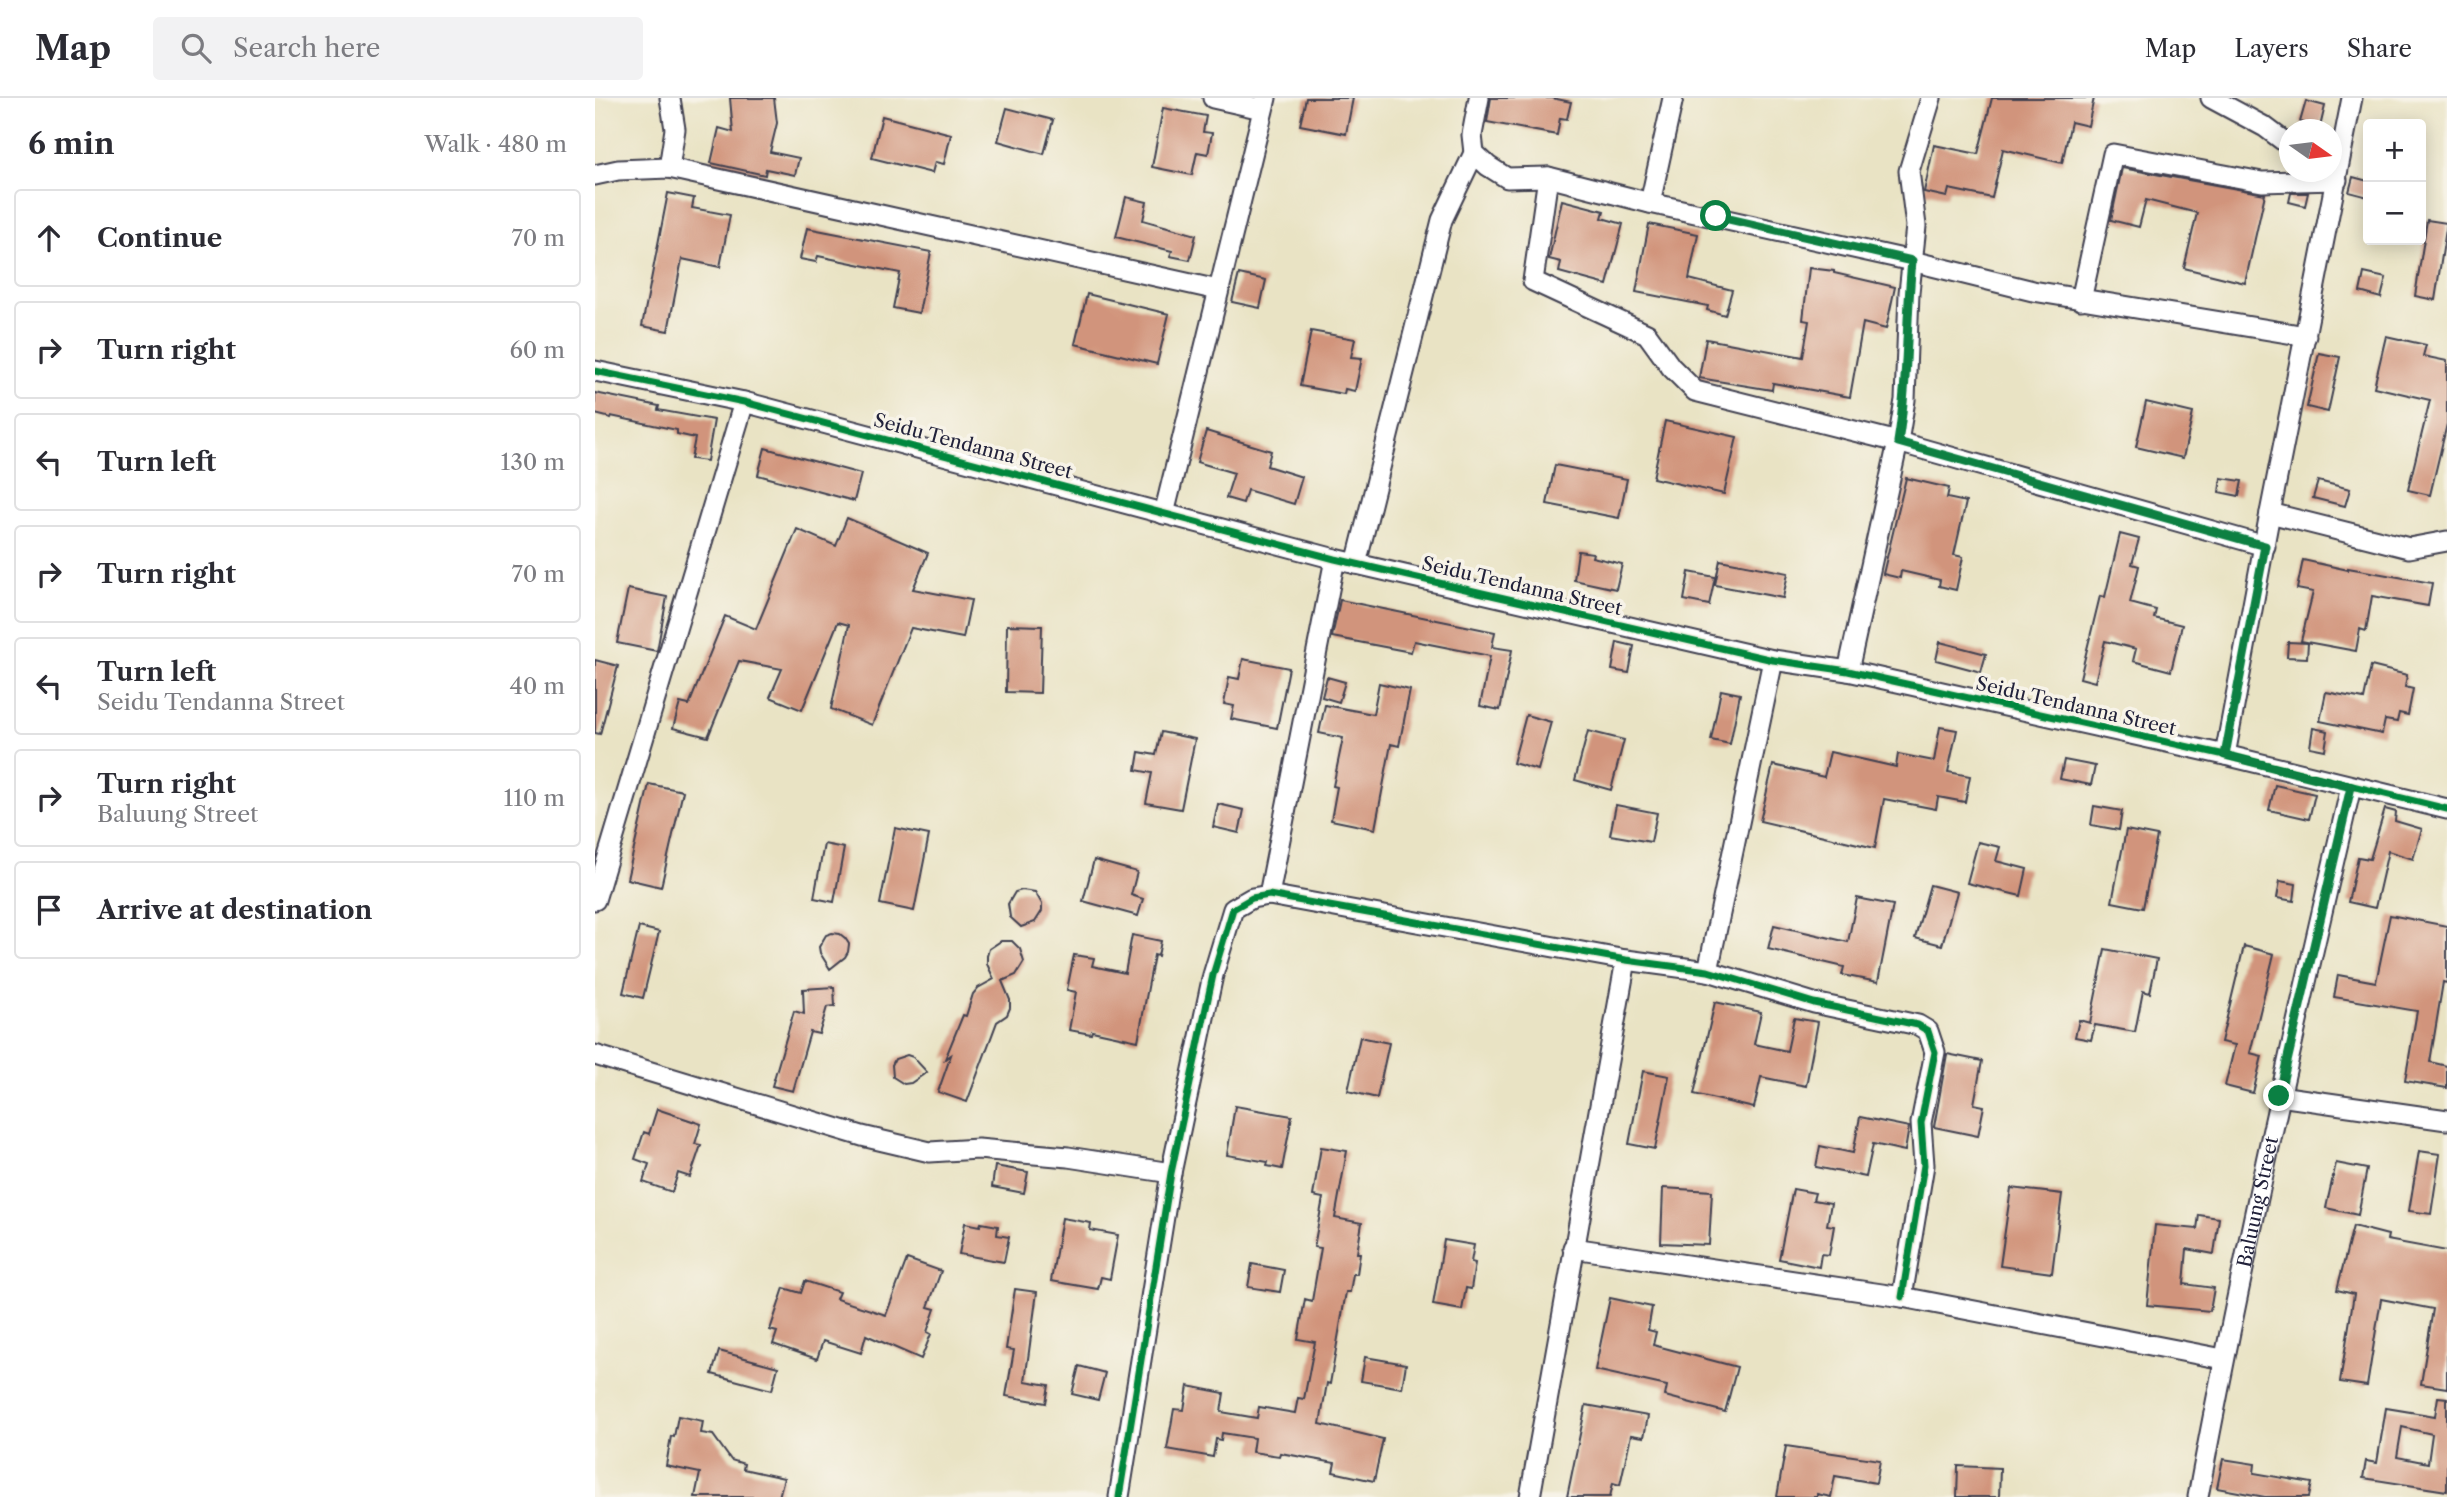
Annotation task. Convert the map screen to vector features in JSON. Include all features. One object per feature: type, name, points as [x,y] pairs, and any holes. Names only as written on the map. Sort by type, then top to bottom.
[{"type":"street","points":[[669,168],[675,129],[670,98]]},
{"type":"street","points":[[1164,513],[1264,104],[1213,98]]},
{"type":"street","points":[[1356,564],[1442,220],[1473,153],[1472,135],[1479,98]]},
{"type":"street","points":[[1650,203],[1673,98]]},
{"type":"street","points":[[1848,671],[1905,400],[1909,293],[1916,226],[1909,171],[1931,98]]},
{"type":"street","points":[[2211,98],[2279,137]]},
{"type":"street","points":[[2342,137],[2353,98]]},
{"type":"street","points":[[1473,153],[1507,178],[1548,177],[2033,291],[2305,336]]},
{"type":"street","points":[[2081,300],[2113,155],[2262,182],[2279,181]]},
{"type":"street","points":[[595,175],[618,170],[669,168],[1218,290]]},
{"type":"street","points":[[1548,177],[1533,281],[1647,334],[1683,382],[1695,391],[1898,442],[2265,546]]},
{"type":"street","points":[[2225,755],[2305,336],[2330,182]]},
{"type":"street","name":"Seidu Tendanna Street","points":[[595,371],[744,402],[1356,564],[1773,660],[1848,671],[2225,755],[2447,810]]},
{"type":"street","points":[[595,900],[744,402]]},
{"type":"street","points":[[2270,513],[2409,548],[2447,541]]},
{"type":"street","points":[[1269,895],[1335,559]]},
{"type":"street","points":[[1709,971],[1773,660]]},
{"type":"street","name":"Baluung Street","points":[[2198,1497],[2223,1359],[2279,1096],[2351,787]]},
{"type":"street","points":[[1119,1497],[1171,1173],[1225,929],[1233,909],[1252,898],[1269,895],[1626,960],[1709,971],[1814,1003],[1917,1025],[1928,1031],[1935,1052],[1921,1124],[1924,1165],[1902,1297]]},
{"type":"street","points":[[1530,1497],[1626,960]]},
{"type":"street","points":[[595,1055],[862,1136],[930,1152],[978,1149],[1068,1157],[1171,1173]]},
{"type":"street","points":[[2279,1096],[2447,1120]]},
{"type":"street","points":[[1573,1248],[1902,1297],[2223,1359]]},
{"type":"building","points":[[730,98],[774,98],[777,123],[770,152],[799,158],[795,175],[766,169],[765,175],[711,163],[719,128],[733,132]]},
{"type":"building","points":[[1306,98],[1353,98],[1346,134],[1300,125]]},
{"type":"building","points":[[1491,98],[1552,98],[1571,102],[1567,119],[1560,118],[1557,135],[1487,122]]},
{"type":"building","points":[[1992,98],[2094,98],[2088,126],[2071,122],[2062,163],[2003,149],[1992,198],[1949,189],[1947,197],[1924,192],[1934,145],[1978,154]]},
{"type":"building","points":[[2306,101],[2325,106],[2322,119],[2301,119]]},
{"type":"building","points":[[1007,108],[1053,120],[1044,154],[998,141]]},
{"type":"building","points":[[1163,108],[1206,116],[1203,132],[1212,133],[1208,154],[1197,152],[1192,175],[1152,167]]},
{"type":"building","points":[[882,116],[951,134],[944,164],[935,162],[932,173],[872,158]]},
{"type":"building","points":[[2122,168],[2265,194],[2245,283],[2184,268],[2197,213],[2146,200],[2139,227],[2111,220]]},
{"type":"building","points":[[2353,177],[2363,180],[2363,196],[2349,192]]},
{"type":"building","points":[[668,193],[694,198],[692,208],[730,215],[720,267],[682,259],[668,331],[642,326]]},
{"type":"building","points":[[2291,193],[2308,193],[2305,206],[2289,202]]},
{"type":"building","points":[[1126,197],[1147,202],[1143,220],[1196,235],[1190,260],[1170,256],[1172,251],[1116,237]]},
{"type":"building","points":[[1562,200],[1604,211],[1602,218],[1623,224],[1607,285],[1559,272],[1561,262],[1549,259]]},
{"type":"building","points":[[2427,220],[2447,223],[2435,300],[2415,296],[2423,245],[2426,245]]},
{"type":"building","points":[[1649,224],[1698,234],[1689,279],[1732,290],[1725,315],[1707,310],[1708,306],[1636,292]]},
{"type":"building","points":[[807,228],[931,252],[919,313],[893,308],[900,273],[818,256],[816,262],[800,259]]},
{"type":"building","points":[[1809,268],[1834,271],[1895,287],[1886,329],[1863,323],[1850,397],[1773,383],[1772,390],[1699,378],[1706,339],[1803,357],[1809,321],[1803,320]]},
{"type":"building","points":[[2364,273],[2386,278],[2381,298],[2360,292]]},
{"type":"building","points":[[1239,274],[1266,280],[1260,308],[1232,302]]},
{"type":"building","points":[[1087,294],[1169,314],[1157,364],[1075,344]]},
{"type":"building","points":[[1311,331],[1355,339],[1351,357],[1362,358],[1355,391],[1345,389],[1344,394],[1300,386]]},
{"type":"building","points":[[2386,336],[2426,345],[2423,356],[2447,361],[2447,424],[2430,495],[2408,490],[2430,400],[2374,387]]},
{"type":"building","points":[[2319,353],[2340,357],[2328,412],[2307,407]]},
{"type":"building","points":[[595,393],[659,406],[658,410],[714,420],[707,461],[691,459],[695,438],[677,434],[677,430],[595,414]]},
{"type":"building","points":[[2146,402],[2193,413],[2183,458],[2136,447]]},
{"type":"building","points":[[1665,421],[1737,437],[1724,494],[1653,478]]},
{"type":"building","points":[[1206,431],[1271,451],[1267,466],[1302,477],[1294,504],[1247,490],[1243,503],[1226,498],[1234,473],[1197,462]]},
{"type":"building","points":[[765,448],[861,474],[854,501],[758,475]]},
{"type":"building","points":[[1555,465],[1627,479],[1619,518],[1547,504]]},
{"type":"building","points":[[1906,478],[1949,488],[1947,498],[1966,502],[1954,555],[1963,557],[1956,590],[1939,586],[1940,580],[1901,571],[1900,578],[1883,574]]},
{"type":"building","points":[[2221,478],[2242,481],[2239,496],[2219,492]]},
{"type":"building","points":[[2318,481],[2350,489],[2345,506],[2313,498]]},
{"type":"building","points":[[847,518],[928,553],[913,589],[971,600],[963,638],[911,628],[872,725],[831,709],[849,625],[838,622],[802,710],[770,697],[782,669],[739,661],[708,737],[673,728],[680,703],[689,705],[725,616],[756,629],[797,529],[836,546]]},
{"type":"building","points":[[2120,534],[2139,539],[2132,564],[2139,566],[2130,603],[2156,610],[2154,618],[2182,625],[2171,671],[2133,661],[2136,649],[2105,641],[2095,682],[2080,678],[2100,596],[2105,597]]},
{"type":"building","points":[[1578,551],[1593,553],[1592,557],[1622,564],[1616,589],[1574,580]]},
{"type":"building","points":[[1720,560],[1788,573],[1783,598],[1715,585]]},
{"type":"building","points":[[2303,560],[2432,583],[2428,606],[2372,596],[2366,631],[2360,629],[2356,651],[2301,641],[2313,592],[2297,589]]},
{"type":"building","points":[[1689,572],[1715,577],[1709,605],[1684,600]]},
{"type":"building","points":[[628,589],[667,597],[657,651],[617,643]]},
{"type":"building","points":[[1340,600],[1495,632],[1492,647],[1512,650],[1500,710],[1480,706],[1490,656],[1414,641],[1411,652],[1332,637]]},
{"type":"building","points":[[1007,625],[1042,626],[1040,693],[1006,692]]},
{"type":"building","points":[[1617,642],[1634,646],[1629,673],[1612,670]]},
{"type":"building","points":[[1940,642],[1986,654],[1981,672],[1936,660]]},
{"type":"building","points":[[2288,642],[2308,643],[2307,658],[2287,657]]},
{"type":"building","points":[[1243,659],[1289,668],[1277,728],[1231,719],[1234,706],[1224,704],[1229,677],[1239,679]]},
{"type":"building","points":[[595,660],[618,666],[600,734],[595,733]]},
{"type":"building","points":[[2371,666],[2407,675],[2405,687],[2413,689],[2408,715],[2399,713],[2397,722],[2385,720],[2382,734],[2320,721],[2326,692],[2364,699]]},
{"type":"building","points":[[1327,677],[1345,682],[1339,702],[1322,697]]},
{"type":"building","points":[[1379,683],[1410,690],[1399,746],[1391,744],[1375,829],[1331,820],[1337,787],[1333,786],[1343,738],[1319,733],[1325,705],[1373,714]]},
{"type":"building","points":[[1721,690],[1740,694],[1730,744],[1711,740]]},
{"type":"building","points":[[1526,715],[1551,722],[1538,770],[1513,763]]},
{"type":"building","points":[[1940,727],[1957,730],[1948,772],[1970,776],[1965,802],[1938,797],[1936,809],[1884,799],[1875,848],[1760,821],[1773,765],[1824,777],[1830,752],[1896,767],[1898,754],[1934,761]]},
{"type":"building","points":[[2313,728],[2328,731],[2325,750],[2310,747]]},
{"type":"building","points":[[1588,731],[1624,740],[1611,790],[1575,780]]},
{"type":"building","points":[[1161,732],[1195,739],[1181,809],[1146,803],[1152,773],[1136,770],[1139,752],[1156,755]]},
{"type":"building","points":[[2064,760],[2095,766],[2091,785],[2060,779]]},
{"type":"building","points":[[649,784],[683,791],[661,887],[627,879]]},
{"type":"building","points":[[2275,785],[2315,794],[2309,819],[2269,810]]},
{"type":"building","points":[[1218,804],[1244,810],[1239,833],[1213,827]]},
{"type":"building","points":[[1616,805],[1657,813],[1651,842],[1610,835]]},
{"type":"building","points":[[2094,806],[2122,811],[2119,830],[2091,825]]},
{"type":"building","points":[[2385,809],[2396,812],[2395,821],[2422,829],[2413,859],[2388,851],[2375,908],[2348,902],[2358,857],[2370,859]]},
{"type":"building","points":[[895,828],[929,835],[914,911],[880,904]]},
{"type":"building","points":[[2126,830],[2157,836],[2143,908],[2112,902]]},
{"type":"building","points":[[1978,842],[2000,847],[1996,861],[2027,869],[2021,896],[1967,883]]},
{"type":"building","points":[[824,844],[844,848],[834,902],[814,898]]},
{"type":"building","points":[[1094,860],[1137,872],[1131,895],[1143,899],[1138,916],[1083,901]]},
{"type":"building","points":[[2280,881],[2296,884],[2294,901],[2277,898]]},
{"type":"building","points":[[1930,885],[1957,892],[1942,945],[1915,938]]},
{"type":"building","points":[[1015,892],[1035,892],[1042,904],[1042,911],[1035,922],[1021,927],[1010,917],[1008,904]]},
{"type":"building","points":[[1857,898],[1893,905],[1878,982],[1842,975],[1844,967],[1768,949],[1774,925],[1848,942]]},
{"type":"building","points":[[2390,915],[2447,926],[2447,983],[2443,982],[2430,1062],[2447,1066],[2447,1088],[2405,1081],[2417,1011],[2334,997],[2338,975],[2376,982]]},
{"type":"building","points":[[639,927],[659,932],[643,998],[623,993]]},
{"type":"building","points":[[840,934],[849,944],[845,957],[830,969],[819,947],[826,935]]},
{"type":"building","points":[[1132,935],[1161,941],[1158,956],[1154,955],[1138,1041],[1092,1031],[1091,1034],[1069,1030],[1076,992],[1067,990],[1074,955],[1094,958],[1092,966],[1125,973]]},
{"type":"building","points":[[1001,941],[1012,941],[1020,949],[1024,962],[1016,975],[1002,981],[1010,1000],[1010,1008],[1007,1015],[997,1022],[967,1102],[938,1092],[951,1055],[945,1059],[963,1015],[966,1016],[973,994],[994,979],[987,964],[987,956],[989,949]]},
{"type":"building","points":[[2244,946],[2274,954],[2250,1053],[2262,1056],[2253,1093],[2225,1086],[2235,1045],[2221,1042]]},
{"type":"building","points":[[2105,949],[2157,959],[2150,993],[2143,991],[2135,1032],[2095,1025],[2091,1040],[2075,1037],[2079,1020],[2090,1023]]},
{"type":"building","points":[[834,987],[835,1006],[827,1007],[819,1034],[810,1032],[793,1091],[772,1086],[794,1011],[804,1014],[803,989]]},
{"type":"building","points":[[1715,1002],[1761,1012],[1754,1044],[1787,1051],[1794,1018],[1818,1022],[1806,1086],[1761,1077],[1754,1108],[1694,1094]]},
{"type":"building","points":[[1360,1037],[1389,1043],[1377,1098],[1348,1091]]},
{"type":"building","points":[[1947,1054],[1982,1061],[1974,1104],[1984,1106],[1978,1136],[1934,1127]]},
{"type":"building","points":[[907,1055],[913,1057],[927,1072],[911,1083],[904,1084],[893,1077],[892,1065],[895,1059]]},
{"type":"building","points":[[1643,1071],[1669,1076],[1655,1149],[1629,1144]]},
{"type":"building","points":[[1235,1106],[1292,1116],[1282,1169],[1267,1166],[1268,1162],[1227,1155]]},
{"type":"building","points":[[657,1109],[701,1124],[695,1144],[701,1145],[690,1177],[678,1173],[672,1192],[643,1182],[649,1164],[635,1159],[644,1132],[649,1134]]},
{"type":"building","points":[[1860,1117],[1909,1127],[1905,1151],[1873,1144],[1866,1177],[1816,1167],[1820,1146],[1853,1153]]},
{"type":"building","points":[[1321,1147],[1347,1151],[1335,1218],[1362,1223],[1357,1274],[1353,1274],[1350,1292],[1346,1292],[1320,1424],[1383,1439],[1374,1481],[1333,1472],[1335,1463],[1280,1453],[1279,1456],[1252,1452],[1254,1438],[1222,1433],[1221,1440],[1216,1439],[1213,1457],[1167,1449],[1174,1409],[1184,1410],[1188,1386],[1224,1393],[1221,1412],[1257,1418],[1259,1407],[1295,1413],[1298,1398],[1304,1399],[1315,1342],[1298,1339],[1305,1299],[1312,1301],[1321,1248],[1314,1247],[1323,1198],[1313,1196]]},
{"type":"building","points":[[2419,1151],[2440,1154],[2431,1214],[2409,1211]]},
{"type":"building","points":[[2336,1163],[2367,1169],[2358,1215],[2326,1208]]},
{"type":"building","points":[[995,1166],[1028,1172],[1024,1193],[992,1187]]},
{"type":"building","points":[[1663,1188],[1712,1191],[1709,1245],[1661,1243]]},
{"type":"building","points":[[2011,1188],[2062,1194],[2052,1273],[2000,1266]]},
{"type":"building","points":[[1793,1189],[1815,1193],[1813,1200],[1831,1203],[1827,1225],[1834,1226],[1829,1255],[1821,1254],[1819,1267],[1779,1259]]},
{"type":"building","points":[[2199,1215],[2219,1218],[2214,1254],[2187,1249],[2184,1284],[2214,1288],[2210,1311],[2147,1305],[2155,1225],[2197,1229]]},
{"type":"building","points":[[1062,1218],[1091,1223],[1090,1230],[1118,1235],[1110,1279],[1101,1277],[1098,1289],[1051,1281]]},
{"type":"building","points":[[965,1223],[998,1226],[997,1235],[1009,1237],[1004,1262],[959,1254]]},
{"type":"building","points":[[2353,1226],[2388,1235],[2387,1240],[2447,1251],[2447,1388],[2421,1384],[2433,1309],[2381,1299],[2367,1386],[2340,1382],[2354,1294],[2337,1290]]},
{"type":"building","points":[[1444,1240],[1474,1245],[1471,1262],[1475,1263],[1471,1289],[1466,1288],[1462,1310],[1433,1305]]},
{"type":"building","points":[[907,1259],[941,1271],[928,1307],[935,1309],[927,1332],[931,1334],[921,1359],[866,1335],[861,1353],[823,1341],[817,1359],[773,1344],[777,1332],[770,1330],[784,1288],[801,1293],[805,1281],[839,1292],[836,1299],[886,1315]]},
{"type":"building","points":[[1252,1264],[1284,1270],[1280,1292],[1248,1287]]},
{"type":"building","points":[[1015,1289],[1037,1292],[1025,1381],[1049,1385],[1046,1403],[1006,1396],[1014,1350],[1006,1349]]},
{"type":"building","points":[[1610,1298],[1652,1307],[1648,1330],[1656,1332],[1653,1345],[1737,1367],[1725,1412],[1665,1396],[1667,1386],[1595,1370]]},
{"type":"building","points":[[719,1351],[778,1367],[772,1390],[712,1374]]},
{"type":"building","points":[[1365,1357],[1406,1364],[1402,1388],[1361,1381]]},
{"type":"building","points":[[1079,1366],[1105,1373],[1098,1400],[1072,1394]]},
{"type":"building","points":[[2438,1397],[2447,1398],[2447,1491],[2363,1478],[2366,1461],[2377,1463],[2386,1408],[2435,1416]],"holes":[[[2402,1427],[2432,1434],[2428,1463],[2397,1457]]]},
{"type":"building","points":[[1586,1405],[1648,1416],[1644,1437],[1631,1435],[1620,1485],[1613,1483],[1610,1497],[1567,1497]]},
{"type":"building","points":[[678,1416],[703,1421],[701,1433],[713,1435],[731,1460],[744,1464],[743,1469],[784,1478],[779,1497],[695,1497],[700,1473],[666,1466],[671,1436],[674,1437]]},
{"type":"building","points":[[1786,1446],[1880,1460],[1876,1483],[1835,1476],[1831,1497],[1817,1494],[1817,1497],[1777,1497]]},
{"type":"building","points":[[2223,1459],[2255,1464],[2254,1473],[2312,1483],[2309,1497],[2265,1497],[2217,1488]]},
{"type":"building","points":[[1958,1466],[2000,1468],[1999,1497],[1957,1497]]},
{"type":"cycle path","points":[[595,371],[744,402],[1335,559],[1773,660],[1848,671],[2225,755],[2447,809]]},
{"type":"cycle path","points":[[1119,1497],[1171,1173],[1213,975],[1233,909],[1252,898],[1269,895],[1626,960],[1708,971],[1814,1003],[1918,1025],[1928,1031],[1935,1052],[1921,1123],[1924,1165],[1902,1297]]},
{"type":"route","points":[[1716,216],[1912,261],[1905,400],[1898,442],[2265,546],[2225,755],[2351,787],[2279,1096]]}]
